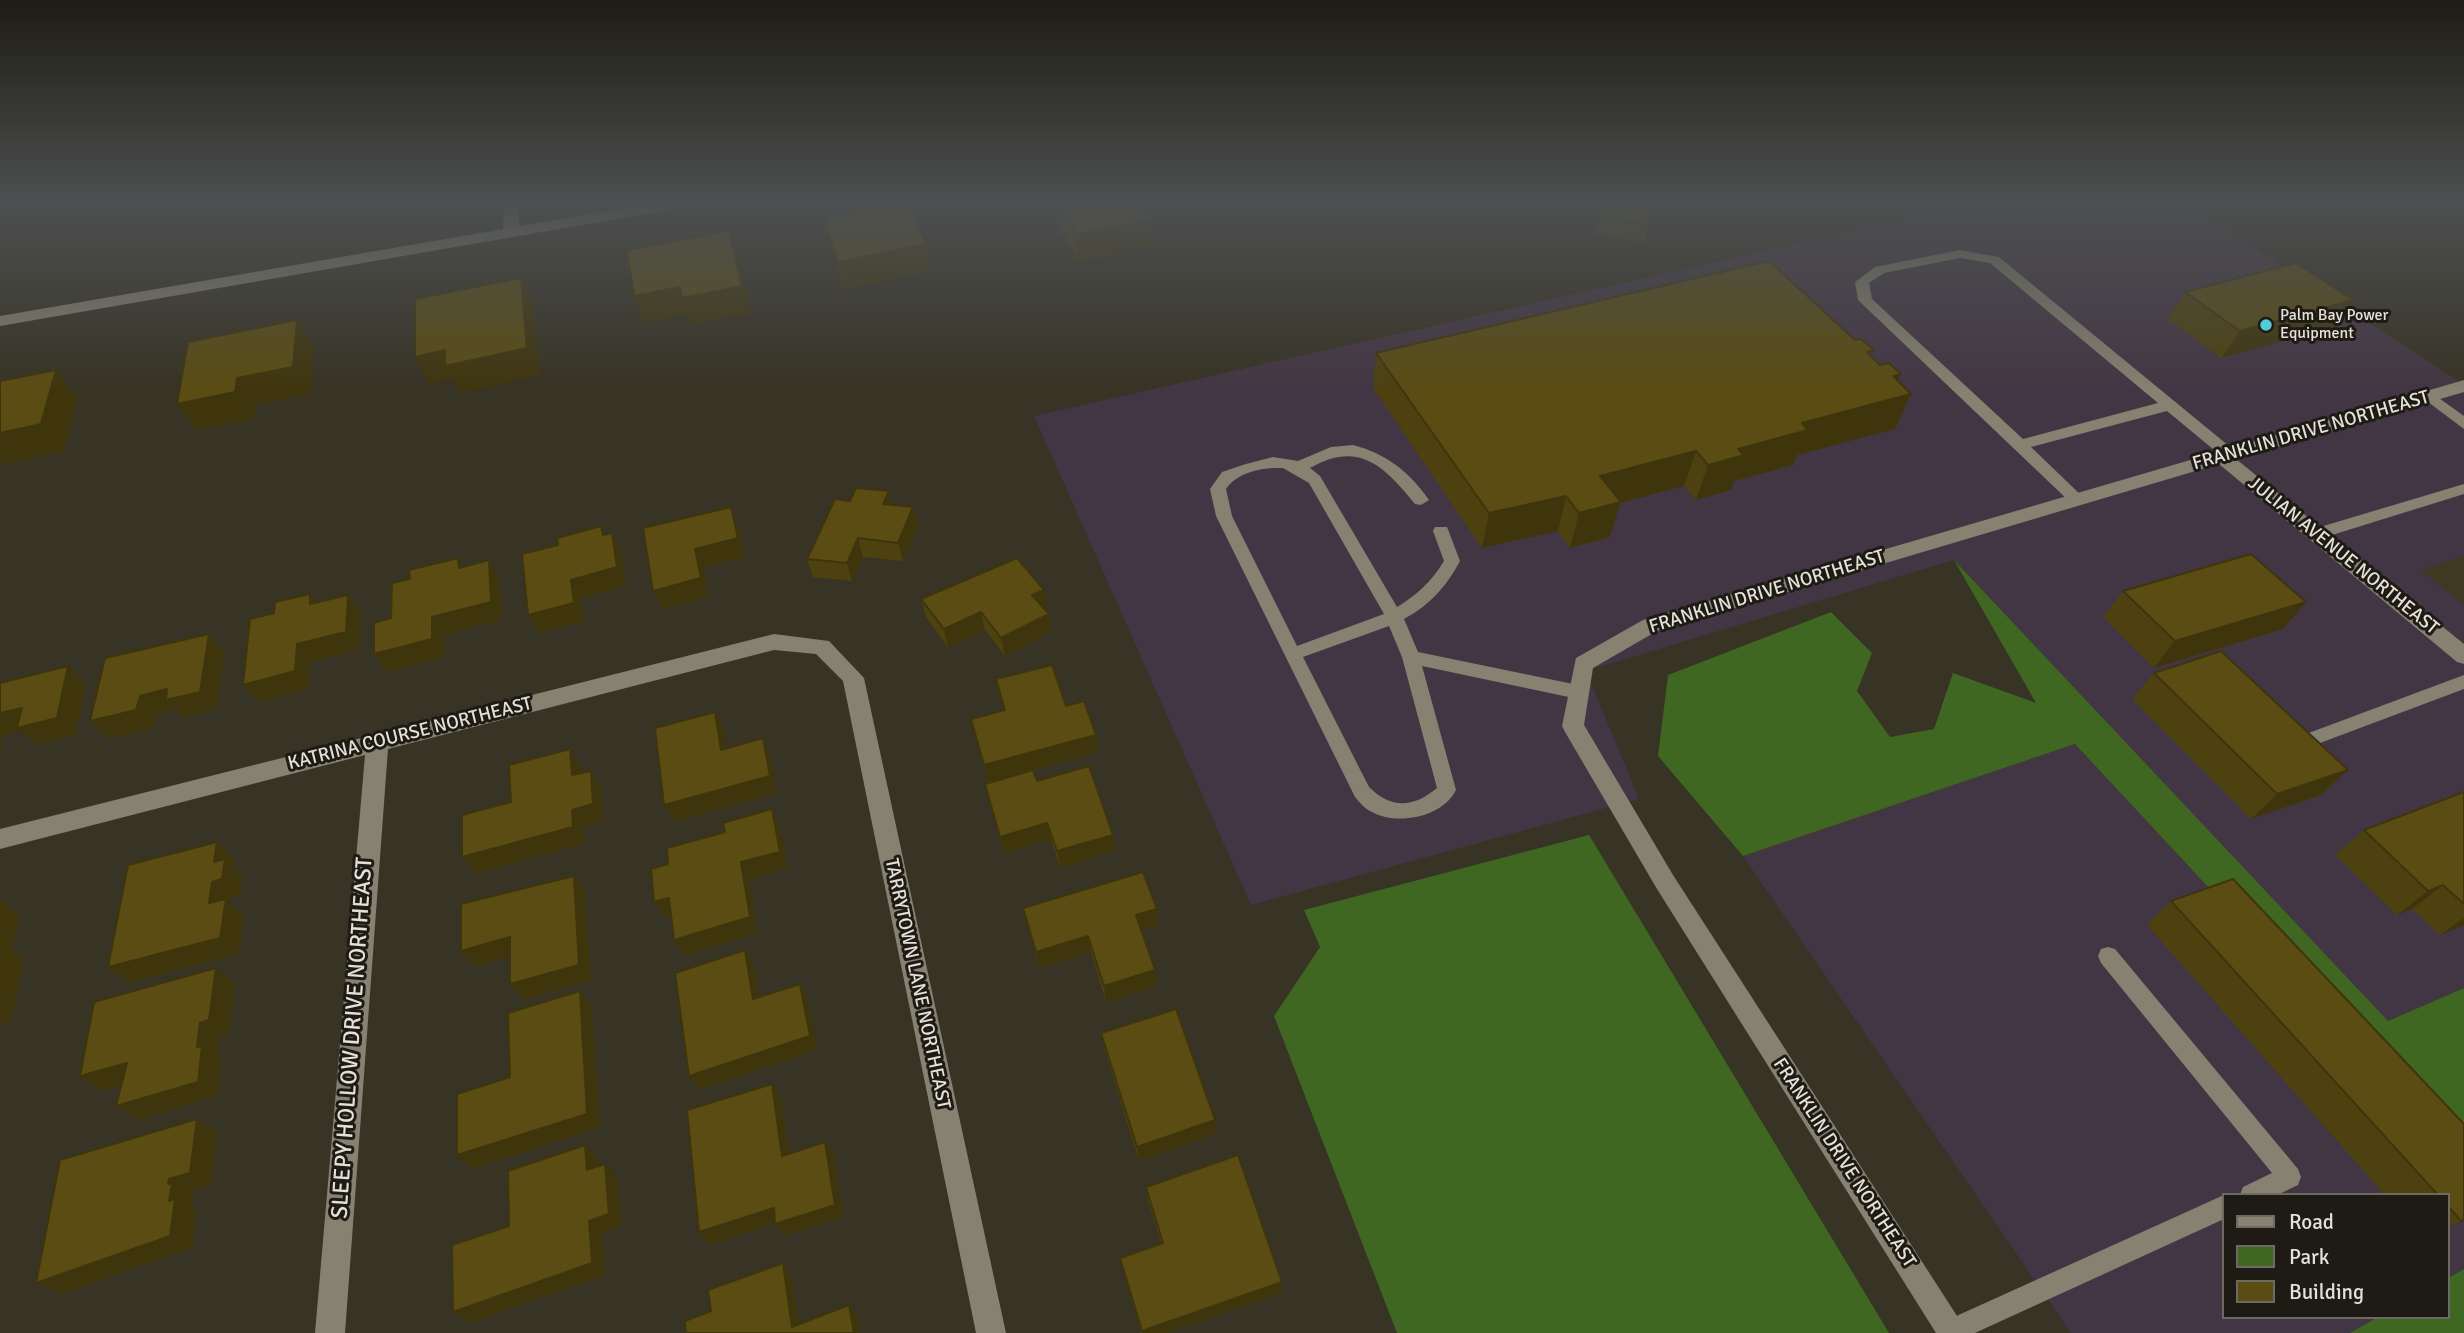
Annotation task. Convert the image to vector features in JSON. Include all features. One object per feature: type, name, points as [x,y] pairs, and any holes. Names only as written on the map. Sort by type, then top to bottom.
[{"type":"street","points":[[0,321],[318,266]]},
{"type":"street","name":"FRANKLIN DRIVE NORTHEAST","points":[[1952,1332],[1665,882],[1573,726],[1583,664],[1650,625],[2464,386]]},
{"type":"street","name":"JULIAN AVENUE NORTHEAST","points":[[2226,456],[2464,656]]},
{"type":"street","name":"KATRINA COURSE NORTHEAST","points":[[0,839],[774,642],[822,647]]},
{"type":"street","name":"TARRYTOWN LANE NORTHEAST","points":[[822,647],[853,678],[991,1333]]},
{"type":"street","name":"SLEEPY HOLLOW DRIVE NORTHEAST","points":[[330,1333],[377,743]]},
{"type":"lane","points":[[1899,266],[1880,270],[1862,282],[1866,300],[2077,499]]},
{"type":"lane","points":[[2002,266],[2170,405],[2226,456]]},
{"type":"lane","points":[[2429,397],[2464,424]]},
{"type":"lane","points":[[2020,445],[2170,405]]},
{"type":"lane","points":[[1301,466],[1321,452],[1339,447],[1357,448],[1382,461],[1405,480],[1421,500]]},
{"type":"lane","points":[[1278,460],[1301,466],[1315,480],[1395,618],[1410,657],[1447,790],[1439,800],[1403,812],[1380,808],[1362,792],[1224,516],[1218,489],[1227,476],[1278,460]]},
{"type":"lane","points":[[2316,534],[2464,489]]},
{"type":"lane","points":[[1292,654],[1395,618],[1446,577],[1452,561],[1441,531]]},
{"type":"lane","points":[[1410,657],[1578,692]]},
{"type":"lane","points":[[2304,742],[2464,682]]},
{"type":"lane","points":[[2108,956],[2290,1177],[2255,1193]]},
{"type":"lane","points":[[1952,1332],[2222,1208]]},
{"type":"shaded area","points":[[1697,266],[2282,266],[2464,385],[2464,988],[2388,1021],[1954,560],[1586,671],[1639,799],[1251,905],[1034,416]]},
{"type":"shaded area","points":[[2464,556],[2464,605],[2420,570]]},
{"type":"shaded area","points":[[2075,744],[2464,1162],[2464,1269],[2450,1277],[2450,1193],[2222,1193],[2222,1319],[2374,1319],[2350,1333],[2071,1333],[1743,856]]},
{"type":"green space","points":[[1954,560],[2388,1021],[2464,988],[2464,1162],[2075,744],[1743,856],[1658,756],[1668,675],[1831,612],[1872,653],[1857,691],[1890,737],[1934,729],[1953,673],[2036,703]]},
{"type":"green space","points":[[1589,835],[1889,1333],[1397,1333],[1274,1016],[1320,947],[1304,910]]},
{"type":"green space","points":[[2464,1269],[2464,1333],[2350,1333],[2374,1319],[2450,1319],[2450,1277]]},
{"type":"building","points":[[629,266],[737,266],[742,286],[682,298],[680,287],[634,296]]},
{"type":"building","points":[[1747,266],[1775,266],[1855,340],[1861,339],[1874,350],[1867,352],[1880,365],[1889,363],[1901,374],[1893,376],[1911,394],[1802,423],[1808,430],[1738,449],[1744,455],[1708,465],[1696,451],[1600,476],[1621,502],[1579,513],[1566,496],[1489,513],[1376,353]]},
{"type":"building","points":[[2284,266],[2301,266],[2353,300],[2240,331],[2185,292]]},
{"type":"building","points":[[521,278],[527,348],[445,366],[445,350],[415,357],[415,299]]},
{"type":"building","points":[[297,320],[293,367],[237,378],[235,392],[177,404],[188,342]]},
{"type":"building","points":[[56,370],[41,424],[0,433],[0,381]]},
{"type":"building","points":[[856,488],[889,491],[883,504],[913,507],[898,543],[858,538],[847,563],[807,559],[835,499],[850,501]]},
{"type":"building","points":[[731,507],[738,538],[695,549],[701,578],[653,591],[643,528]]},
{"type":"building","points":[[601,526],[603,535],[612,533],[617,567],[571,580],[574,603],[528,615],[522,554],[558,545],[557,538]]},
{"type":"building","points":[[2251,554],[2306,602],[2175,641],[2123,591]]},
{"type":"building","points":[[458,558],[459,568],[489,560],[491,602],[432,617],[432,639],[374,654],[374,623],[391,618],[392,583],[410,579],[409,570]]},
{"type":"building","points":[[1017,558],[1044,590],[1032,595],[1049,614],[1001,638],[981,612],[944,629],[921,599]]},
{"type":"building","points":[[310,594],[310,604],[348,595],[346,632],[297,644],[295,671],[243,685],[250,619],[274,613],[275,602]]},
{"type":"building","points":[[209,634],[200,692],[166,700],[167,689],[140,696],[136,710],[90,721],[105,658]]},
{"type":"building","points":[[2221,651],[2348,770],[2277,794],[2154,673]]},
{"type":"building","points":[[1052,665],[1066,706],[1084,701],[1096,735],[984,765],[971,719],[1005,710],[996,679]]},
{"type":"building","points":[[68,666],[57,718],[17,728],[22,708],[0,713],[0,683]]},
{"type":"building","points":[[715,712],[721,750],[763,738],[770,776],[664,805],[655,728]]},
{"type":"building","points":[[570,749],[572,775],[591,771],[593,804],[572,810],[573,827],[462,857],[462,815],[511,802],[509,765]]},
{"type":"building","points":[[1089,766],[1113,835],[1057,851],[1047,823],[1000,837],[985,784],[1033,770],[1037,781]]},
{"type":"building","points":[[2464,792],[2464,904],[2443,885],[2428,891],[2364,830]]},
{"type":"building","points":[[772,809],[780,852],[741,862],[750,917],[674,940],[669,898],[654,902],[651,869],[668,864],[667,848],[725,832],[723,823]]},
{"type":"building","points":[[217,842],[214,862],[225,859],[222,879],[212,882],[209,903],[226,899],[220,938],[108,967],[128,865]]},
{"type":"building","points":[[1143,872],[1157,909],[1136,915],[1155,970],[1104,986],[1088,936],[1036,952],[1023,908]]},
{"type":"building","points":[[574,876],[579,965],[510,984],[510,937],[461,951],[461,904]]},
{"type":"building","points":[[2233,879],[2464,1124],[2464,1220],[2461,1221],[2450,1208],[2450,1193],[2436,1193],[2171,901]]},
{"type":"building","points":[[745,950],[753,999],[800,984],[810,1036],[689,1076],[675,973]]},
{"type":"building","points":[[216,968],[209,1020],[200,1023],[197,1047],[202,1046],[198,1082],[116,1106],[127,1063],[80,1076],[94,1002]]},
{"type":"building","points":[[580,991],[587,1114],[457,1155],[457,1094],[510,1077],[508,1013]]},
{"type":"building","points":[[1176,1009],[1215,1120],[1137,1147],[1101,1033]]},
{"type":"building","points":[[772,1084],[782,1156],[825,1142],[835,1205],[775,1224],[774,1208],[699,1232],[687,1110]]},
{"type":"building","points":[[197,1119],[190,1173],[169,1179],[168,1184],[172,1183],[169,1201],[175,1199],[170,1236],[36,1283],[60,1160]]},
{"type":"building","points":[[585,1145],[587,1170],[605,1164],[609,1214],[589,1221],[592,1263],[453,1312],[452,1245],[509,1226],[508,1171]]},
{"type":"building","points":[[1238,1155],[1282,1282],[1142,1331],[1120,1258],[1163,1243],[1146,1187]]},
{"type":"building","points":[[783,1263],[792,1327],[849,1305],[854,1333],[686,1333],[685,1321],[711,1311],[708,1290]]},
{"type":"place","name":"Palm Bay Power Equipment","points":[[2266,325]]}]
